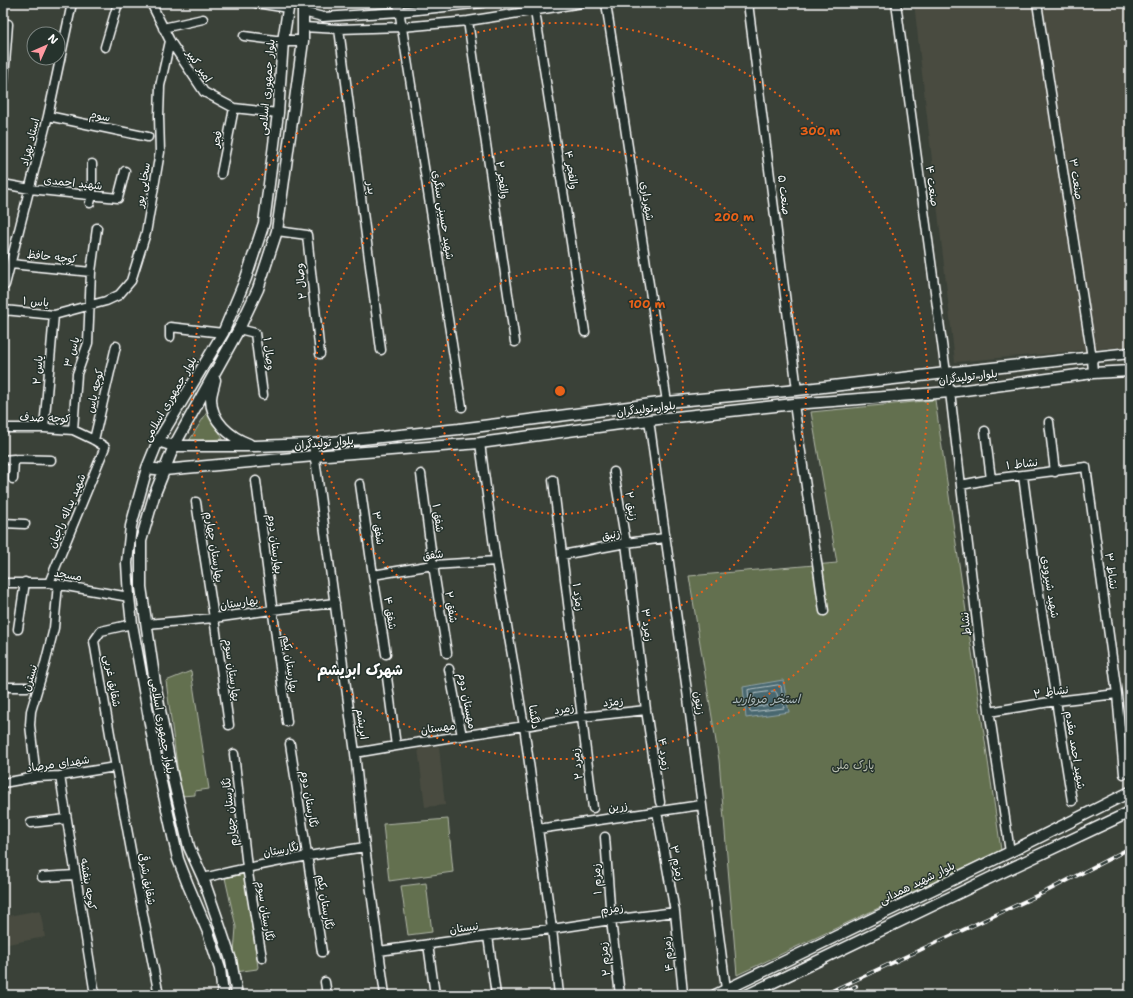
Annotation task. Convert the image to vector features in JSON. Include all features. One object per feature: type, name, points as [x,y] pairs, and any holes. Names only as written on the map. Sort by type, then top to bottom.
[{"type":"main road","name":"بلوار جمهوری اسلامی","points":[[224,995],[220,969],[208,932],[178,859],[158,773],[132,624],[127,563],[131,526],[147,468],[158,441],[223,333],[246,278],[264,223],[278,113],[283,41],[288,6]]},
{"type":"main road","name":"بلوار جمهوری اسلامی","points":[[237,995],[231,960],[203,878],[189,847],[171,770],[141,587],[141,541],[154,496],[174,446],[239,329],[258,289],[277,231],[303,41],[303,8]]},
{"type":"main road","points":[[283,41],[303,41]]},
{"type":"main road","name":"بلوار تولیدگران","points":[[158,441],[174,446],[313,444],[459,430],[667,402],[797,390],[1130,353]]},
{"type":"main road","points":[[219,366],[211,398],[212,408],[216,420],[239,440],[255,446]]},
{"type":"main road","name":"بلوار تولیدگران","points":[[147,468],[164,470],[480,443],[649,420],[794,404],[950,392],[1093,374],[1130,371]]},
{"type":"main road","points":[[158,773],[171,770]]},
{"type":"main road","name":"بلوار شهید همدانی","points":[[714,995],[1010,852],[1130,792]]},
{"type":"main road","points":[[747,995],[1130,812]]},
{"type":"street","name":"استاد بهزاد","points":[[5,285],[48,116],[72,3]]},
{"type":"street","points":[[105,47],[118,3]]},
{"type":"street","name":"امیر کبیر","points":[[151,3],[170,41],[204,92],[234,108],[278,113]]},
{"type":"street","points":[[256,3],[288,6]]},
{"type":"street","name":"شهید حسینی سنگری","points":[[398,3],[462,407]]},
{"type":"street","points":[[303,8],[323,17],[399,12],[482,3]]},
{"type":"street","points":[[303,27],[339,29],[402,27],[468,21],[533,7],[582,3]]},
{"type":"street","name":"شهرداری","points":[[606,3],[667,402]]},
{"type":"street","name":"صنعت ۵","points":[[748,3],[797,390]]},
{"type":"street","name":"صنعت ۴","points":[[896,3],[946,373],[950,392]]},
{"type":"street","name":"صنعت ۳","points":[[1037,3],[1092,358],[1093,374]]},
{"type":"street","name":"والفجر ۴","points":[[533,7],[585,332]]},
{"type":"street","points":[[323,17],[318,23],[323,29]]},
{"type":"street","points":[[163,28],[203,19]]},
{"type":"street","name":"والفجر ۲","points":[[468,21],[514,342]]},
{"type":"street","points":[[3,91],[8,24]]},
{"type":"street","name":"پدر","points":[[339,29],[381,350]]},
{"type":"street","points":[[244,36],[283,41]]},
{"type":"street","name":"سخایی پور","points":[[90,305],[106,301],[119,295],[131,280],[146,233],[160,152],[160,86],[170,41]]},
{"type":"street","name":"فجر","points":[[221,174],[234,108]]},
{"type":"street","name":"سوم","points":[[48,116],[148,137]]},
{"type":"street","points":[[91,200],[92,164]]},
{"type":"street","name":"شهید احمدی","points":[[3,184],[91,200],[118,198],[125,171]]},
{"type":"street","name":"یاس ۳","points":[[73,430],[77,374],[88,343],[91,272],[97,228]]},
{"type":"street","name":"وصال ۲","points":[[277,231],[307,235],[320,354]]},
{"type":"street","name":"کوچه حافظ","points":[[11,264],[91,272]]},
{"type":"street","name":"یاس ۱","points":[[3,313],[54,315],[90,305]]},
{"type":"street","name":"یاس ۲","points":[[44,428],[54,315]]},
{"type":"street","points":[[170,337],[170,327],[223,333]]},
{"type":"street","name":"وصال ۱","points":[[239,329],[255,333],[263,395]]},
{"type":"street","name":"کوچه یاس","points":[[94,440],[116,346]]},
{"type":"street","name":"نشاط","points":[[950,392],[980,648],[1010,852]]},
{"type":"street","points":[[794,404],[824,611]]},
{"type":"street","name":"زیتون","points":[[649,420],[726,989]]},
{"type":"street","points":[[1049,422],[1054,472]]},
{"type":"street","name":"کوچه صدف","points":[[3,428],[73,430],[105,447]]},
{"type":"street","points":[[985,431],[991,479]]},
{"type":"street","name":"دلگشا","points":[[480,443],[496,561],[524,726],[552,929],[559,995]]},
{"type":"street","name":"ابریشم","points":[[313,444],[355,754],[384,995]]},
{"type":"street","name":"شهید یداله راجیان","points":[[49,583],[105,447]]},
{"type":"street","points":[[13,479],[14,459]]},
{"type":"street","points":[[3,460],[51,460]]},
{"type":"street","name":"نشاط ۱","points":[[961,485],[991,479],[1086,467]]},
{"type":"street","name":"نشاط ۳","points":[[1086,467],[1116,694],[1124,774]]},
{"type":"street","name":"زنبق ۲","points":[[614,472],[626,543]]},
{"type":"street","name":"شفق ۱","points":[[421,474],[433,565]]},
{"type":"street","name":"شهید شیرودی","points":[[1023,476],[1037,581],[1056,702]]},
{"type":"street","name":"زمرّد ۱","points":[[553,480],[582,717]]},
{"type":"street","name":"بهارستان دوم","points":[[256,481],[272,610]]},
{"type":"street","name":"شفق ۳","points":[[360,484],[373,575]]},
{"type":"street","name":"بهارستان چهارم","points":[[196,502],[214,618]]},
{"type":"street","points":[[3,523],[25,524]]},
{"type":"street","name":"زنبق","points":[[562,555],[626,543],[665,538]]},
{"type":"street","name":"زمرد ۳","points":[[626,543],[646,710]]},
{"type":"street","name":"شفق","points":[[373,575],[433,565],[496,561]]},
{"type":"street","name":"شفق ۲","points":[[433,565],[447,653]]},
{"type":"street","name":"شفق ۴","points":[[373,575],[386,654]]},
{"type":"street","points":[[18,629],[25,582]]},
{"type":"street","name":"مسجد","points":[[3,584],[25,582],[49,583],[129,596]]},
{"type":"street","name":"نسترن","points":[[36,777],[30,725],[31,711],[46,664],[54,628],[58,584]]},
{"type":"street","name":"بهارستان","points":[[147,624],[214,618],[335,603]]},
{"type":"street","name":"بهارستان یکم","points":[[272,610],[286,722]]},
{"type":"street","name":"بهارستان سوم","points":[[214,618],[229,725]]},
{"type":"street","name":"شقایق غربی","points":[[115,767],[94,641],[102,631],[132,624]]},
{"type":"street","name":"مهستان دوم","points":[[449,669],[462,736]]},
{"type":"street","points":[[387,677],[396,746]]},
{"type":"street","points":[[3,687],[27,687]]},
{"type":"street","name":"نشاط ۲","points":[[989,712],[1116,694]]},
{"type":"street","name":"شهید احمد مقدم","points":[[1056,702],[1072,801]]},
{"type":"street","name":"زمرّد","points":[[582,717],[646,710]]},
{"type":"street","name":"زمرد ۴","points":[[646,710],[660,802]]},
{"type":"street","name":"زمرد","points":[[524,726],[582,717]]},
{"type":"street","name":"زمرد ۲","points":[[582,717],[594,808]]},
{"type":"street","name":"مهستان","points":[[355,754],[524,726]]},
{"type":"street","name":"نگارستان دوم","points":[[290,744],[307,856]]},
{"type":"street","name":"نگارستان چهارم","points":[[234,754],[247,867]]},
{"type":"street","name":"شهدای مرصاد","points":[[3,783],[36,777],[60,776],[115,767]]},
{"type":"street","name":"شقایق شرقی","points":[[115,767],[142,916],[159,995]]},
{"type":"street","name":"کوچه بنفشه","points":[[60,776],[95,995]]},
{"type":"street","name":"زرین","points":[[538,829],[701,805]]},
{"type":"street","name":"زمزم ۳","points":[[658,817],[675,912]]},
{"type":"street","points":[[31,823],[66,819]]},
{"type":"street","name":"زمزم ۱","points":[[605,836],[611,920]]},
{"type":"street","name":"نگارستان","points":[[203,878],[247,867],[365,847]]},
{"type":"street","name":"نگارستان یکم","points":[[307,856],[322,952]]},
{"type":"street","name":"نگارستان سوم","points":[[247,867],[262,958]]},
{"type":"street","points":[[42,877],[75,874]]},
{"type":"street","name":"زمزم","points":[[552,929],[675,912]]},
{"type":"street","name":"زمزم ۴","points":[[675,912],[683,994]]},
{"type":"street","name":"زمزم ۲","points":[[611,920],[620,995]]},
{"type":"street","name":"نیستان","points":[[379,951],[552,929]]},
{"type":"street","points":[[488,936],[496,995]]},
{"type":"street","points":[[428,944],[436,995]]},
{"type":"street","points":[[325,982],[327,995]]},
{"type":"shaded area","points":[[914,3],[1130,3],[1130,347],[955,362]]},
{"type":"shaded area","points":[[439,746],[445,805],[425,807],[418,748]]},
{"type":"shaded area","points":[[40,910],[45,937],[3,945],[3,917]]},
{"type":"green space","name":"پارک ملی","points":[[935,400],[1001,850],[737,975],[719,760],[689,576],[837,563],[811,412]]},
{"type":"green space","points":[[209,409],[213,421],[223,439],[189,441]]},
{"type":"green space","points":[[191,671],[209,789],[195,791],[195,795],[181,796],[166,681]]},
{"type":"green space","points":[[448,819],[453,872],[389,881],[383,824]]},
{"type":"green space","points":[[244,874],[258,967],[257,969],[236,972],[234,953],[236,927],[225,878]]},
{"type":"green space","points":[[426,883],[432,932],[408,935],[401,886]]},
{"type":"water","name":"استخر مروارید","points":[[783,680],[789,712],[746,718],[743,687]]},
{"type":"railway","points":[[823,995],[1047,891],[1130,848]]},
{"type":"railway","points":[[838,995],[856,986]]},
{"type":"district","name":"شهرک ابریشم","points":[[360,670]]}]
